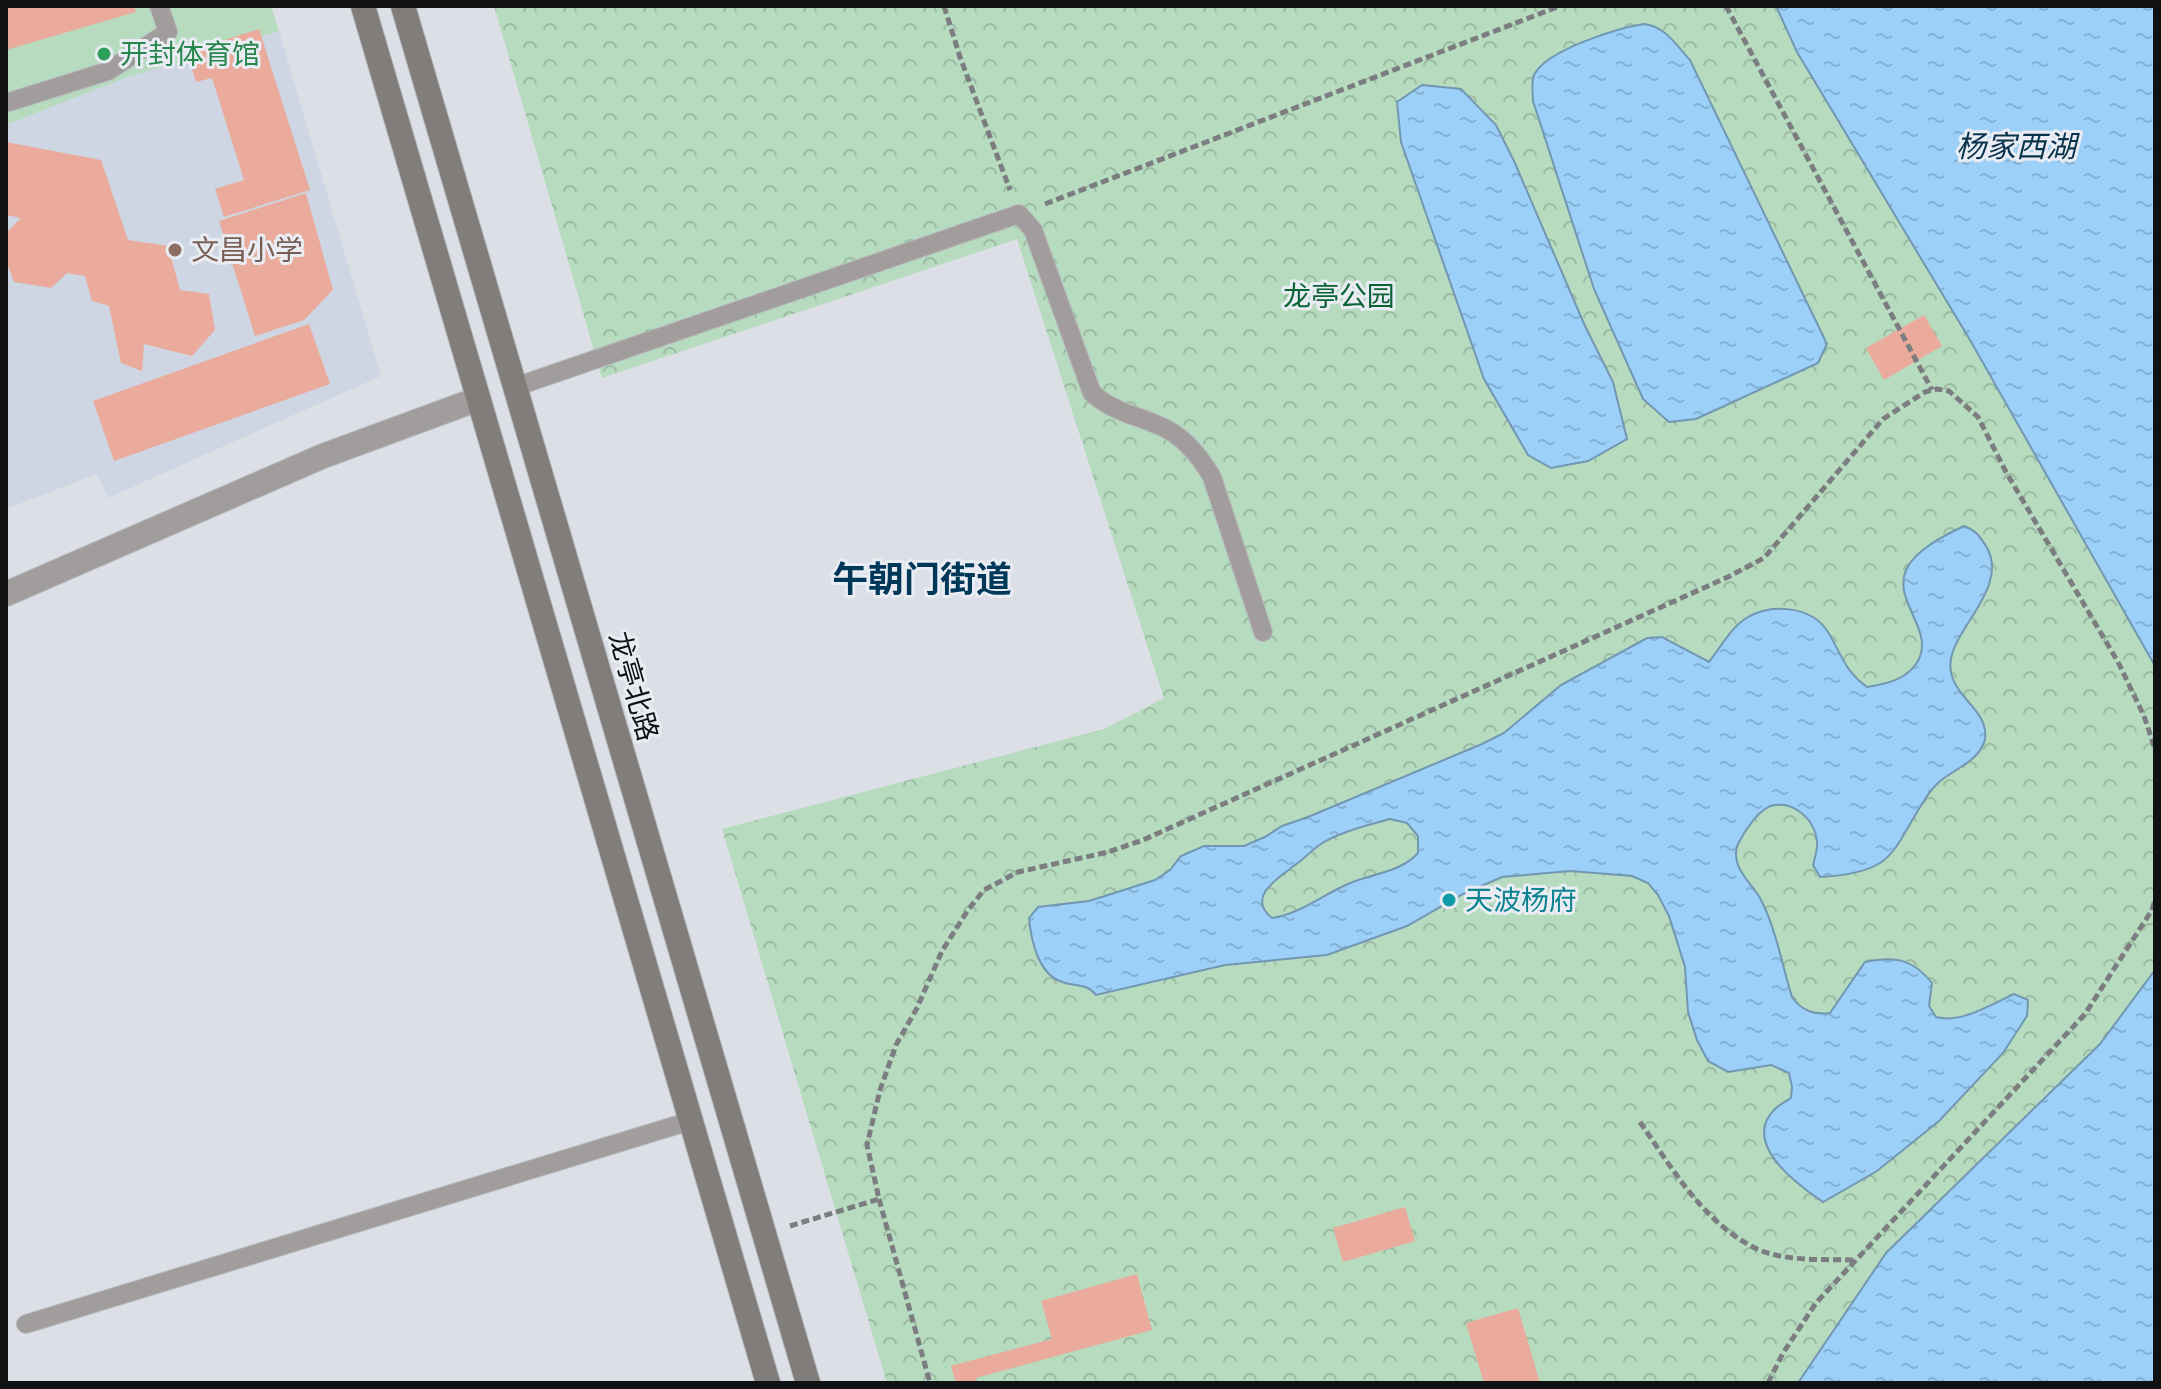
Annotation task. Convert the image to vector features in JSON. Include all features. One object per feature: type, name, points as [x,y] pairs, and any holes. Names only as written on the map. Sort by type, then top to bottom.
[{"type":"main road","points":[[363,6],[768,1383]]},
{"type":"main road","name":"龙亭北路","points":[[403,6],[808,1383]]},
{"type":"street","points":[[6,594],[323,456],[478,399]]},
{"type":"lane","points":[[6,103],[108,71],[158,40],[168,32],[159,6]]},
{"type":"lane","points":[[515,387],[1019,214],[1033,230],[1092,393],[1107,407],[1170,431],[1204,463],[1212,477],[1263,632]]},
{"type":"lane","points":[[26,1324],[690,1121]]},
{"type":"path","points":[[944,6],[1019,214],[1560,6]]},
{"type":"path","points":[[1726,6],[1932,390]]},
{"type":"path","points":[[930,1383],[867,1145],[880,1090],[896,1045],[917,1008],[942,951],[984,890],[1018,872],[1108,852],[1143,840],[1728,577],[1764,558],[1883,419],[1925,392],[1949,391],[1978,417],[2006,472],[2118,662],[2144,716],[2155,749]]},
{"type":"path","points":[[1768,1383],[1783,1353],[1816,1303],[2085,1014],[2152,910],[2155,900]]},
{"type":"path","points":[[1640,1122],[1697,1203],[1757,1249],[1792,1258],[1856,1260]]},
{"type":"path","points":[[763,1234],[879,1199]]},
{"type":"shaded area","name":"文昌小学","points":[[279,31],[381,376],[108,498],[97,474],[6,509],[6,125],[125,78]]},
{"type":"green space","name":"开封体育馆","points":[[6,6],[271,6],[279,31],[125,78],[6,125]]},
{"type":"green space","name":"龙亭公园","points":[[494,6],[2155,6],[2155,1383],[887,1383],[722,829],[1104,729],[1164,698],[1017,239],[602,378]]},
{"type":"water","name":"杨家西湖","points":[[1776,6],[2155,6],[2155,666],[1970,340],[1797,52]]},
{"type":"water","points":[[1644,24],[1658,28],[1690,60],[1827,344],[1818,363],[1696,419],[1669,422],[1643,399],[1594,289],[1533,101],[1534,75],[1553,57],[1601,35]]},
{"type":"water","points":[[1422,85],[1461,89],[1496,125],[1613,382],[1627,439],[1588,461],[1551,468],[1528,455],[1484,379],[1401,142],[1397,102]]},
{"type":"water","points":[[1964,526],[1977,534],[1986,546],[1992,573],[1982,600],[1958,639],[1950,665],[1952,678],[1984,727],[1985,739],[1978,753],[1937,784],[1895,848],[1874,866],[1820,877],[1813,865],[1817,844],[1813,827],[1803,814],[1783,805],[1769,806],[1753,820],[1738,844],[1736,859],[1766,910],[1792,997],[1804,1009],[1814,1013],[1830,1013],[1865,962],[1894,959],[1917,968],[1932,983],[1929,1006],[1936,1017],[1956,1018],[2014,994],[2028,1000],[2027,1016],[2003,1053],[1939,1121],[1877,1171],[1823,1202],[1776,1162],[1764,1135],[1766,1122],[1775,1109],[1791,1098],[1789,1073],[1771,1065],[1728,1072],[1708,1061],[1688,1012],[1685,967],[1669,916],[1648,883],[1632,876],[1571,871],[1502,877],[1463,894],[1407,926],[1327,955],[1225,965],[1096,995],[1085,987],[1054,978],[1037,955],[1029,918],[1038,907],[1089,901],[1155,880],[1170,870],[1181,856],[1204,846],[1244,846],[1282,826],[1482,744],[1504,733],[1561,685],[1647,638],[1662,637],[1709,662],[1730,633],[1745,619],[1766,610],[1790,609],[1821,623],[1848,668],[1867,687],[1901,678],[1916,664],[1922,640],[1905,594],[1903,582],[1906,570],[1923,550]],"holes":[[[1390,819],[1407,823],[1418,836],[1418,853],[1403,865],[1357,880],[1283,916],[1272,918],[1264,910],[1262,902],[1269,887],[1317,846],[1348,831]]]},
{"type":"water","points":[[2155,970],[2155,1383],[1798,1383],[1886,1253],[2100,1044]]},
{"type":"building","points":[[6,6],[134,6],[136,12],[6,50]]},
{"type":"building","points":[[259,29],[310,190],[224,217],[215,189],[244,180],[212,78],[196,82],[187,52]]},
{"type":"building","points":[[6,142],[101,160],[128,240],[168,246],[180,290],[209,294],[215,330],[192,356],[144,344],[142,371],[121,363],[109,306],[92,301],[85,276],[67,273],[51,288],[14,282],[6,261],[6,233],[21,218],[6,215]]},
{"type":"building","points":[[306,193],[333,290],[304,320],[255,336],[219,221]]},
{"type":"building","points":[[1924,315],[1942,346],[1884,380],[1866,348]]},
{"type":"building","points":[[309,324],[330,384],[114,461],[93,401]]},
{"type":"building","points":[[1405,1207],[1415,1241],[1343,1262],[1333,1228]]},
{"type":"building","points":[[1137,1274],[1152,1330],[976,1378],[977,1383],[956,1383],[951,1366],[1052,1339],[1041,1301]]},
{"type":"building","points":[[1518,1308],[1540,1383],[1484,1383],[1466,1323]]},
{"type":"place","name":"开封体育馆","points":[[104,54]]},
{"type":"place","name":"文昌小学","points":[[175,250]]},
{"type":"place","name":"天波杨府","points":[[1449,900]]},
{"type":"district","name":"午朝门街道","points":[[922,579]]}]
